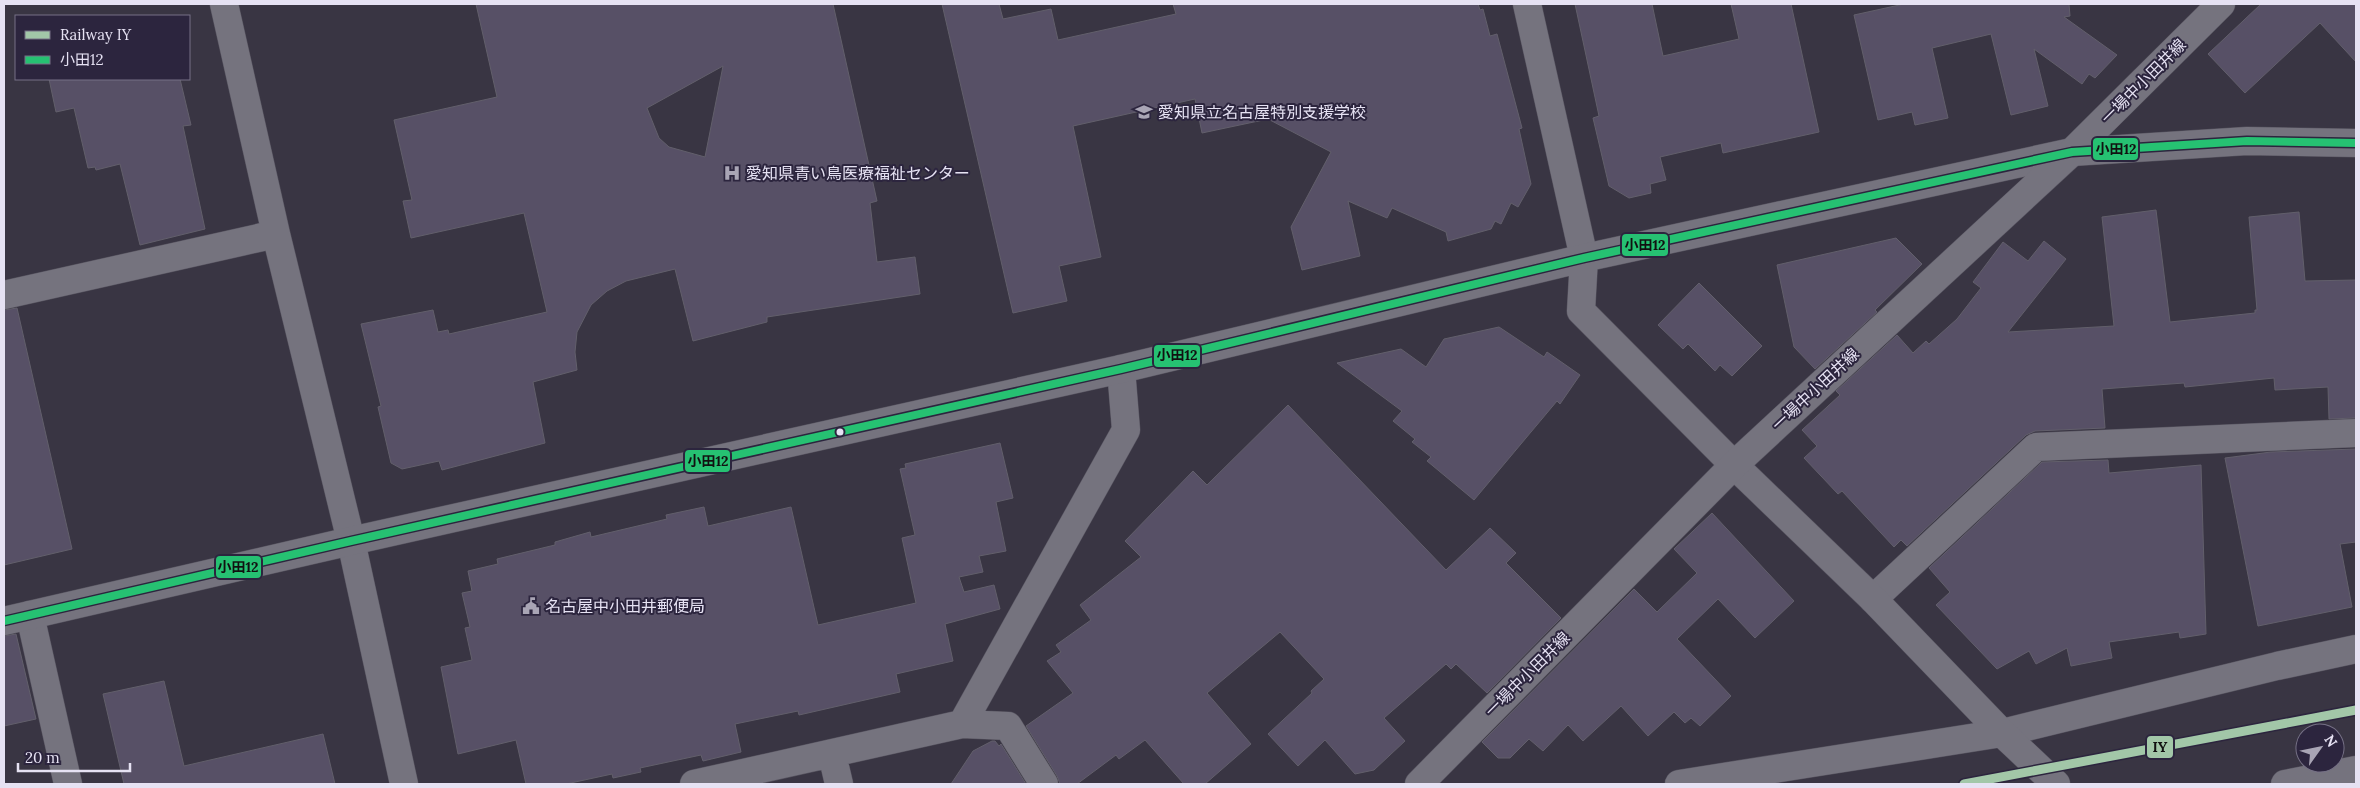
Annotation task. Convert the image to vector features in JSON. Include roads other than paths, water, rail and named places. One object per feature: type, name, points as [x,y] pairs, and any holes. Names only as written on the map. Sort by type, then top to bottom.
[{"type":"street","points":[[224,4],[276,234],[351,541],[404,784]]},
{"type":"street","points":[[1527,4],[1584,258],[1581,311],[1734,465],[1873,600],[2002,733],[2056,784]]},
{"type":"street","name":"一場中小田井線","points":[[1419,784],[1734,465],[2072,152],[2221,4]]},
{"type":"street","points":[[4,621],[351,541],[1121,369],[1584,258],[2072,152],[2247,141],[2356,143]]},
{"type":"street","points":[[4,295],[276,234]]},
{"type":"street","points":[[962,724],[1126,430],[1121,369]]},
{"type":"street","points":[[1873,600],[2036,448],[2356,433]]},
{"type":"street","points":[[30,615],[68,784]]},
{"type":"street","points":[[1679,784],[2002,733],[2276,666],[2356,650]]},
{"type":"street","points":[[694,784],[962,724],[1008,726],[1044,784]]},
{"type":"street","points":[[832,754],[839,784]]},
{"type":"street","points":[[2285,784],[2356,770]]},
{"type":"rail line","name":"IY","points":[[1964,784],[2356,710]]},
{"type":"place","name":"愛知県立名古屋特別支援学校","points":[[1144,112]]},
{"type":"place","name":"愛知県青い鳥医療福祉センター","points":[[732,173]]},
{"type":"place","name":"名古屋中小田井郵便局","points":[[531,606]]}]
